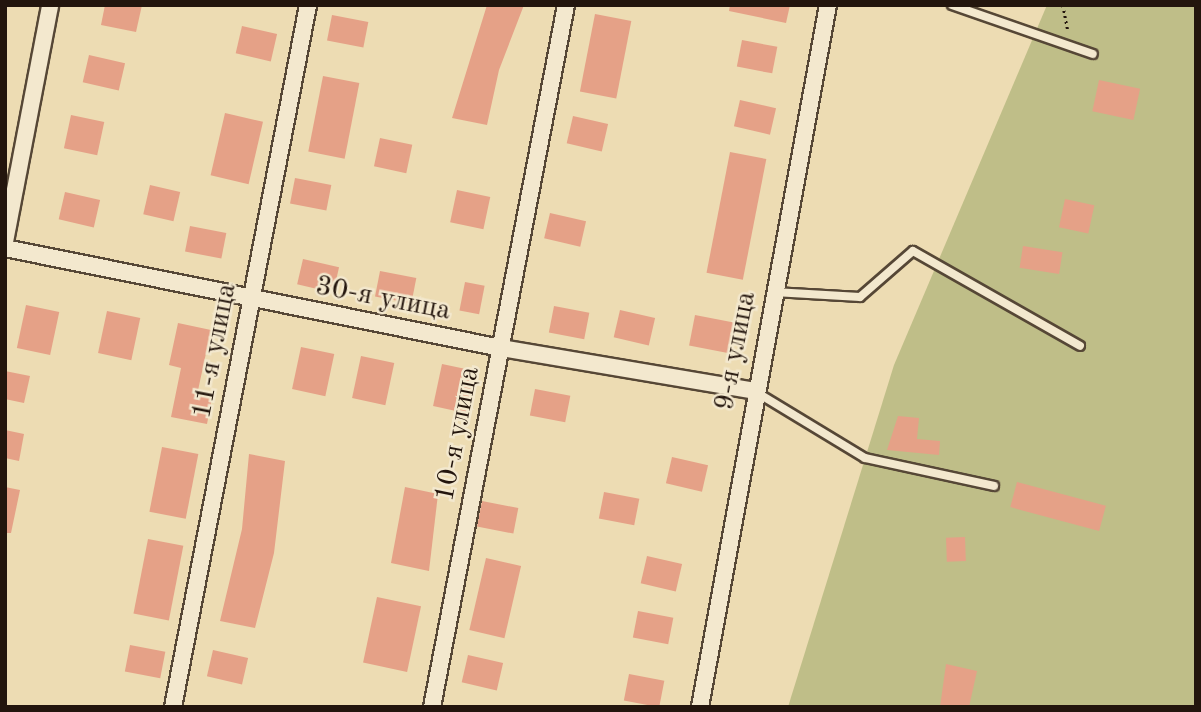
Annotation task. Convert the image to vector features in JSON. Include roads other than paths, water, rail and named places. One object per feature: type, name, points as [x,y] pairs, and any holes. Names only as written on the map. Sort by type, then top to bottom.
[{"type":"street","points":[[5,242],[50,5]]},
{"type":"street","name":"11-я улица","points":[[173,707],[308,5]]},
{"type":"street","name":"10-я улица","points":[[432,707],[566,5]]},
{"type":"street","name":"9-я улица","points":[[700,707],[754,391],[828,5]]},
{"type":"street","name":"30-я улица","points":[[5,248],[251,300],[501,348],[754,391]]},
{"type":"lane","points":[[952,5],[1093,54]]},
{"type":"lane","points":[[774,292],[860,297],[913,251],[1080,346]]},
{"type":"lane","points":[[754,391],[865,458],[993,486]]}]
